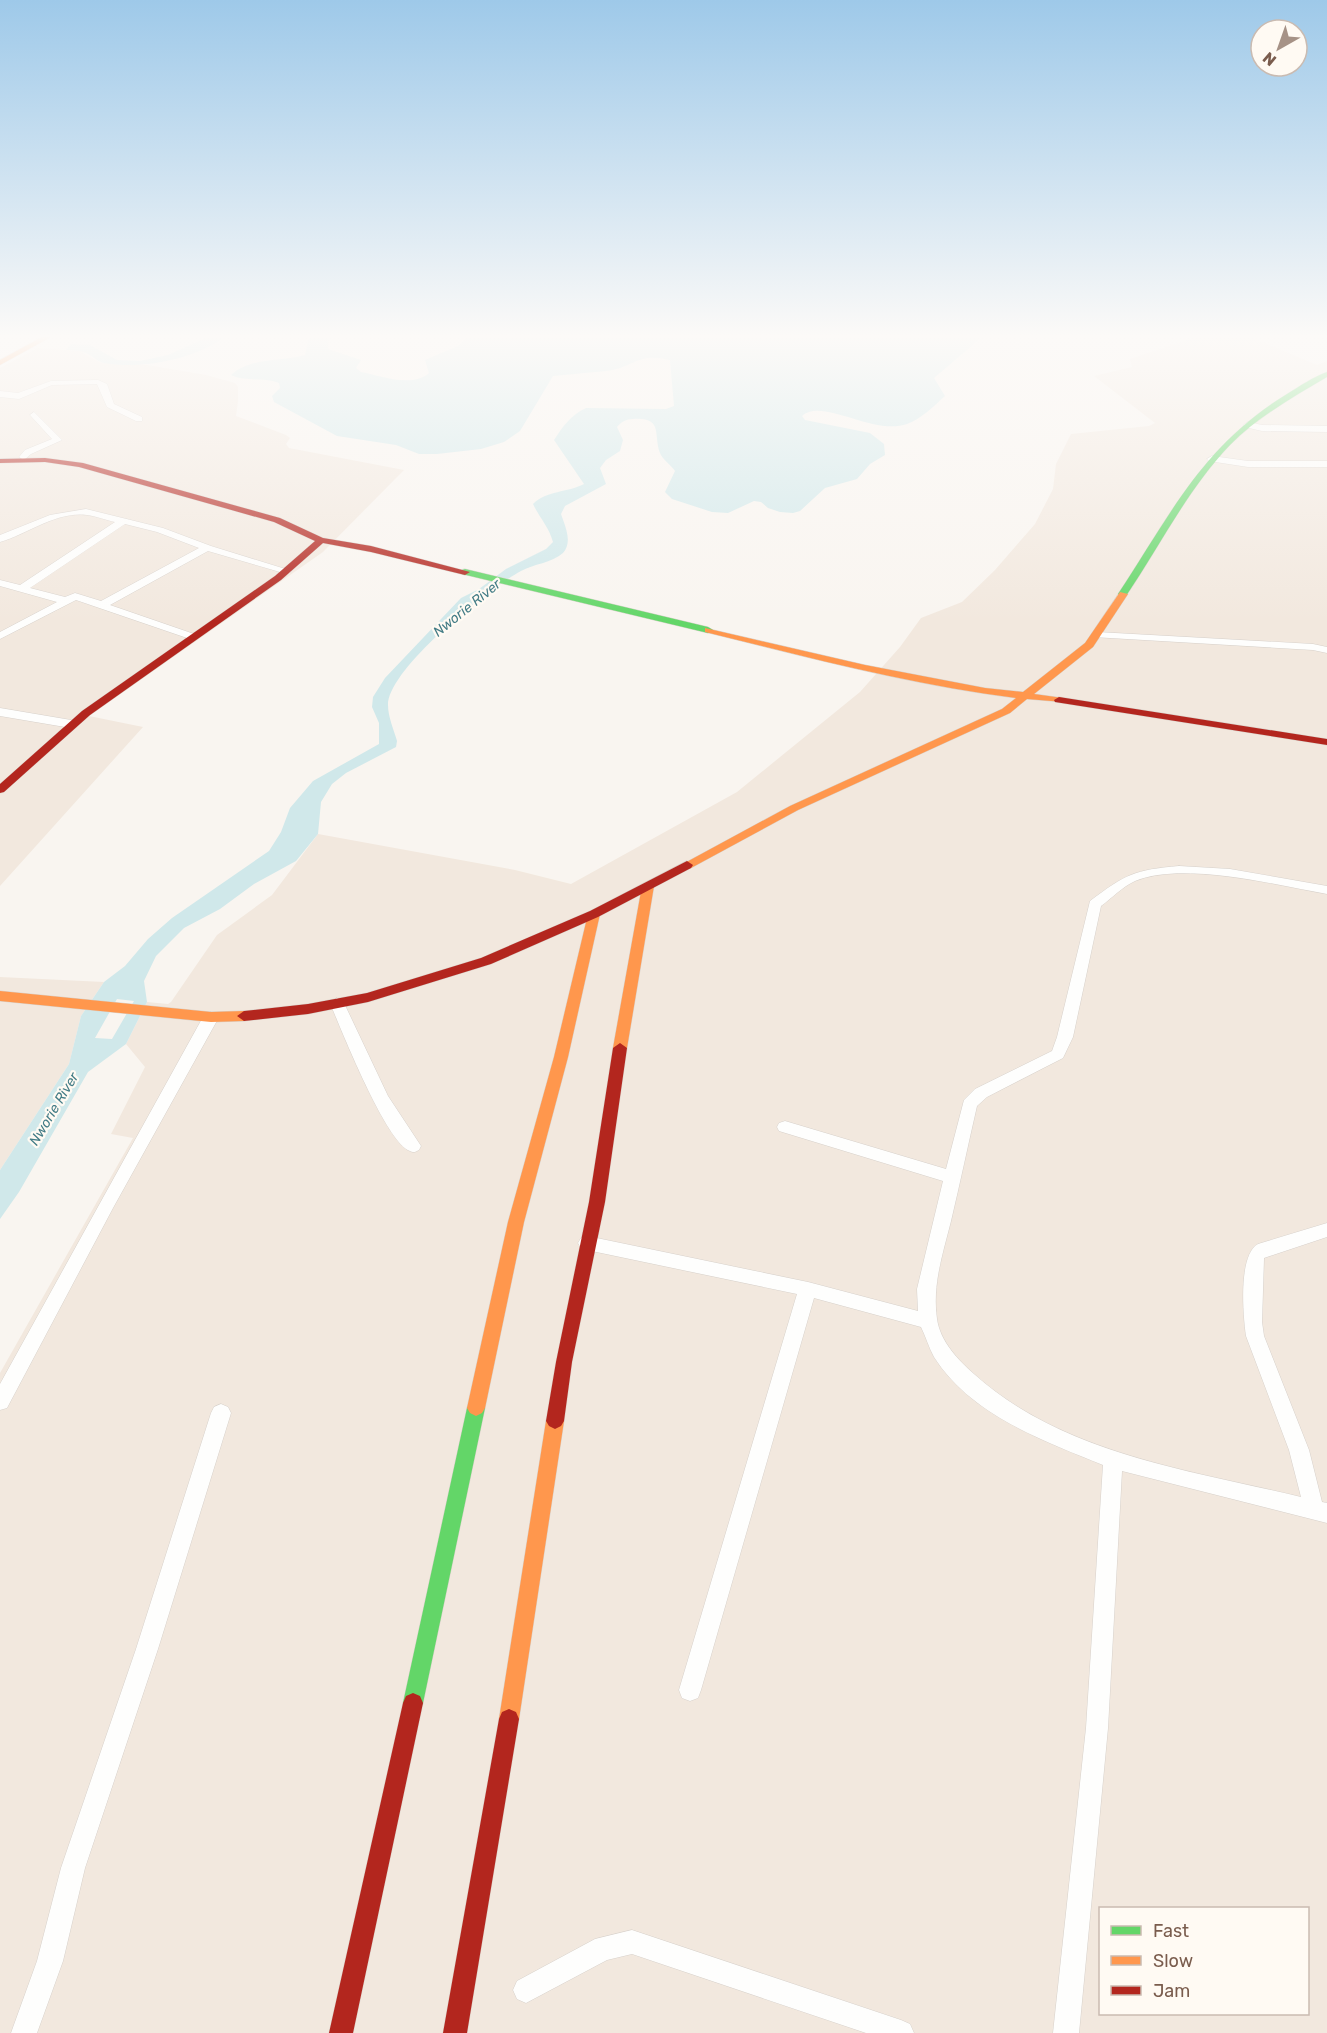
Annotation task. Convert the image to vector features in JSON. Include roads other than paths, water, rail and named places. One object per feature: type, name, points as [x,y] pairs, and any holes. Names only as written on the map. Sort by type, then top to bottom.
[{"type":"main road","points":[[0,996],[211,1017],[263,1015],[337,1003],[422,982],[486,961],[594,914],[794,807],[1006,711],[1089,645],[1156,545],[1187,493],[1212,459],[1241,432]]},
{"type":"main road","points":[[0,460],[24,457],[61,458],[102,465],[302,522],[316,536]]},
{"type":"main road","points":[[0,460],[45,460],[80,465],[276,520],[330,540],[865,660],[1327,742]]},
{"type":"main road","points":[[0,778],[67,723],[283,570],[305,544],[316,536]]},
{"type":"main road","points":[[1032,690],[1327,730]]},
{"type":"main road","points":[[0,790],[67,723]]},
{"type":"main road","points":[[455,2033],[530,1594],[564,1362],[597,1202],[617,1066],[648,886]]},
{"type":"main road","points":[[341,2033],[463,1472],[489,1339],[516,1222],[561,1057],[594,914]]},
{"type":"street","points":[[24,457],[28,452],[58,440],[50,432]]},
{"type":"street","points":[[1212,459],[1248,464],[1327,464]]},
{"type":"street","points":[[0,539],[46,520],[75,512],[86,512],[160,530],[207,548],[283,570]]},
{"type":"street","points":[[22,589],[123,521]]},
{"type":"street","points":[[104,604],[207,548]]},
{"type":"street","points":[[0,583],[63,600]]},
{"type":"street","points":[[0,636],[63,600],[80,596],[189,636]]},
{"type":"street","points":[[1097,635],[1327,649]]},
{"type":"street","points":[[0,712],[67,723]]},
{"type":"street","points":[[1321,1512],[1113,1460],[1030,1425],[987,1398],[957,1371],[941,1351],[928,1321],[926,1289],[970,1104],[981,1093],[1058,1054],[1065,1037],[1095,904],[1132,878],[1167,872],[1218,871],[1327,890]]},
{"type":"street","points":[[337,1003],[384,1102],[401,1132],[413,1146]]},
{"type":"street","points":[[0,1402],[107,1203],[211,1017]]},
{"type":"street","points":[[785,1127],[953,1178]]},
{"type":"street","points":[[1321,1512],[1256,1336],[1253,1322],[1254,1261],[1257,1253],[1264,1249],[1327,1230]]},
{"type":"street","points":[[587,1243],[808,1289],[928,1321]]},
{"type":"street","points":[[690,1690],[808,1289]]},
{"type":"street","points":[[24,2033],[50,1961],[73,1868],[147,1649],[221,1413]]},
{"type":"street","points":[[1066,2033],[1097,1728],[1113,1460]]},
{"type":"street","points":[[526,1990],[604,1948],[632,1942],[901,2033]]},
{"type":"water","points":[[329,432],[519,432],[504,442],[481,449],[437,454],[419,454],[396,445],[337,436]]},
{"type":"water","name":"Nworie River","points":[[560,432],[619,432],[623,440],[620,451],[606,460],[600,468],[606,484],[565,506],[561,514],[568,539],[566,549],[553,559],[521,571],[487,594],[442,631],[404,671],[392,690],[388,705],[397,741],[396,747],[346,773],[332,784],[321,802],[318,834],[296,861],[254,884],[220,909],[184,928],[156,956],[144,981],[147,1002],[126,1044],[88,1072],[19,1192],[0,1219],[0,1170],[69,1064],[81,1016],[104,982],[125,966],[148,939],[172,918],[269,851],[281,832],[290,808],[313,781],[379,744],[379,723],[372,707],[373,697],[385,678],[461,598],[479,589],[506,569],[546,549],[553,542],[533,504],[544,496],[584,484],[554,440]],"holes":[[[117,999],[134,1001],[112,1039],[95,1038]]]},
{"type":"water","points":[[656,432],[864,432],[870,433],[884,444],[885,455],[870,464],[857,479],[825,488],[800,511],[780,512],[768,508],[761,502],[754,501],[728,513],[712,512],[672,499],[665,492],[675,471],[663,458],[658,446]]}]
